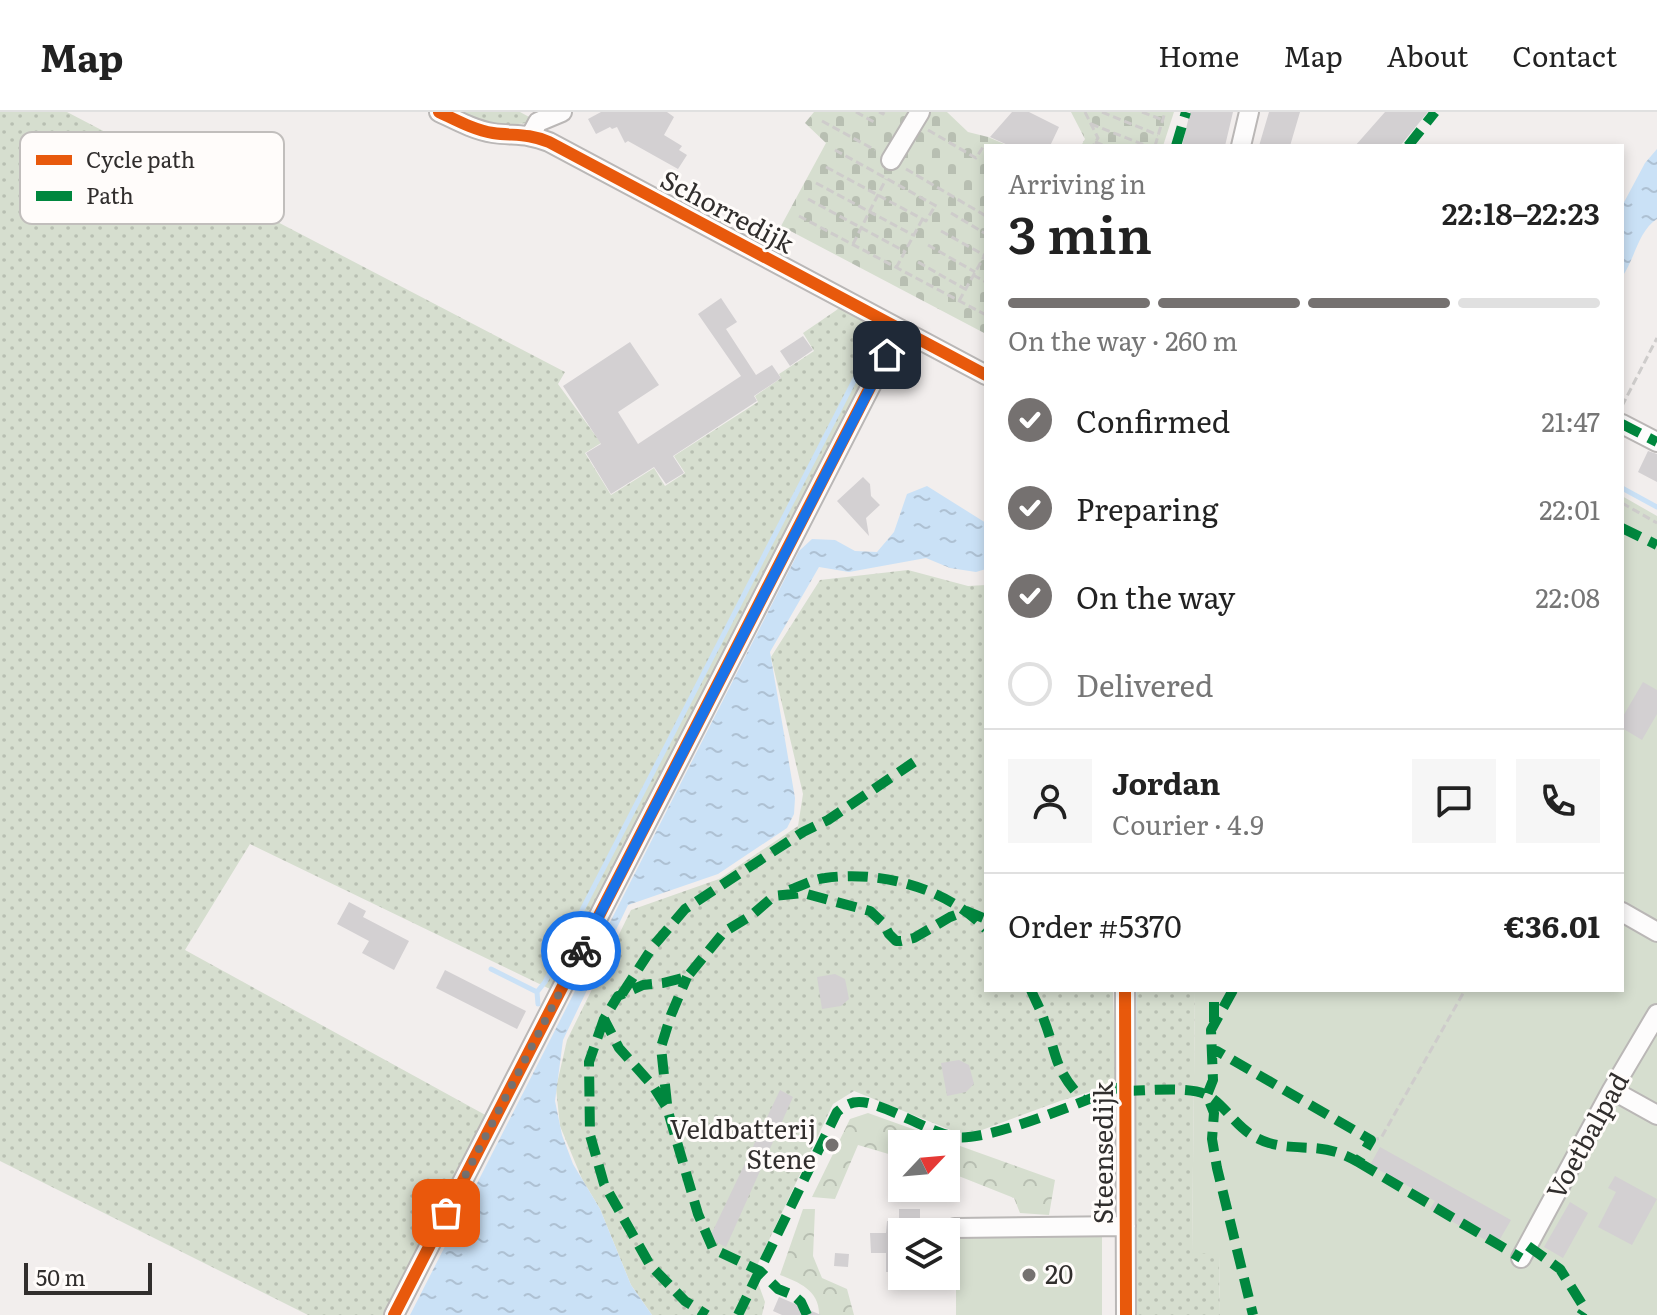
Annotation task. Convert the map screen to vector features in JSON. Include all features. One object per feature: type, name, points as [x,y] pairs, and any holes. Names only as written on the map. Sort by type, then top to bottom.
[{"type":"street","name":"Schorredijk","points":[[439,112],[472,128],[492,133],[531,135],[549,142],[984,374]]},
{"type":"street","points":[[1241,144],[1249,112]]},
{"type":"street","points":[[531,135],[538,122],[558,113]]},
{"type":"street","points":[[891,160],[917,117]]},
{"type":"street","points":[[394,1315],[900,329]]},
{"type":"street","points":[[1624,425],[1657,442]]},
{"type":"street","points":[[1624,913],[1657,932]]},
{"type":"street","name":"Steensedijk","points":[[1125,992],[1126,1315]]},
{"type":"street","name":"Voetbalpad","points":[[1521,1258],[1657,1014]]},
{"type":"street","points":[[1612,1090],[1657,1115]]},
{"type":"street","points":[[960,1228],[1126,1226]]},
{"type":"path","points":[[856,112],[874,122]]},
{"type":"path","points":[[866,117],[869,112]]},
{"type":"path","points":[[1085,112],[1098,138],[1094,144]]},
{"type":"path","points":[[1102,112],[1158,135]]},
{"type":"path","points":[[1142,112],[1163,120]]},
{"type":"path","points":[[1156,144],[1165,112]]},
{"type":"path","points":[[917,117],[976,158],[984,147]]},
{"type":"path","points":[[822,121],[984,215]]},
{"type":"path","points":[[1091,124],[1142,144]]},
{"type":"path","points":[[826,167],[922,220],[926,221],[937,206],[835,150]]},
{"type":"path","points":[[852,245],[887,179],[891,160]]},
{"type":"path","points":[[816,183],[913,235]]},
{"type":"path","points":[[808,199],[904,251]]},
{"type":"path","points":[[951,213],[984,233]]},
{"type":"path","points":[[799,216],[984,314]]},
{"type":"path","points":[[896,268],[922,220]]},
{"type":"path","points":[[941,231],[984,253]]},
{"type":"path","points":[[928,245],[984,280]]},
{"type":"path","points":[[959,301],[984,256]]},
{"type":"path","points":[[918,262],[965,289]]},
{"type":"path","points":[[1624,402],[1657,338]]},
{"type":"path","points":[[1624,504],[1657,523]]},
{"type":"path","points":[[1371,1140],[1381,1138],[1464,992]]},
{"type":"green space","points":[[0,112],[67,112],[105,132],[20,132],[20,224],[282,224],[565,372],[558,384],[601,443],[585,453],[611,495],[654,468],[665,486],[685,473],[674,456],[758,402],[755,396],[781,378],[779,374],[814,351],[803,333],[841,307],[877,325],[880,349],[554,991],[250,844],[185,950],[489,1117],[388,1315],[308,1315],[0,1161]]},
{"type":"green space","points":[[458,112],[520,112],[531,118],[528,123],[487,127]]},
{"type":"green space","points":[[814,112],[947,112],[968,132],[1004,144],[984,144],[984,333],[781,226],[826,143],[805,123]]},
{"type":"green space","points":[[1071,112],[1174,112],[1164,144],[1082,144],[1085,139]]},
{"type":"green space","points":[[1624,497],[1657,516],[1657,1315],[1220,1315],[1219,1255],[1192,1252],[1195,992],[1624,992]]},
{"type":"green space","points":[[908,570],[968,586],[984,585],[984,992],[1113,992],[1116,1084],[982,1130],[960,1133],[960,1130],[951,1130],[854,1091],[833,1104],[754,1272],[765,1302],[762,1315],[652,1315],[631,1285],[600,1209],[582,1179],[560,1126],[556,1088],[567,1040],[631,910],[719,879],[798,826],[803,794],[771,657],[820,580]]},
{"type":"green space","points":[[1136,992],[1195,992],[1192,1251],[1219,1254],[1220,1315],[1136,1315]]},
{"type":"green space","points":[[868,1113],[915,1130],[888,1130],[888,1154],[858,1145],[835,1199],[812,1197],[850,1119]]},
{"type":"green space","points":[[960,1146],[1055,1180],[1049,1215],[1020,1213],[1014,1198],[960,1177]]},
{"type":"green space","points":[[803,1209],[815,1209],[813,1256],[822,1278],[847,1289],[854,1315],[819,1315],[812,1294],[801,1284],[780,1275]]},
{"type":"green space","name":"20","points":[[960,1234],[1102,1234],[1102,1315],[956,1315],[956,1290],[960,1290]]},
{"type":"water","points":[[1657,149],[1657,219],[1645,231],[1624,274],[1624,202],[1645,163]]},
{"type":"water","points":[[927,486],[984,522],[984,570],[976,572],[950,568],[926,558],[849,572],[819,567],[770,652],[795,798],[794,814],[787,828],[718,874],[628,905],[563,1040],[555,1101],[562,1135],[573,1164],[600,1209],[631,1285],[652,1315],[410,1315],[799,551],[812,539],[835,540],[855,551],[877,552],[894,532],[907,494]]},
{"type":"building","points":[[601,112],[667,112],[674,117],[664,135],[682,146],[679,150],[687,155],[678,169],[628,141],[625,143],[617,127],[596,134],[588,119]]},
{"type":"building","points":[[1012,112],[1029,112],[1059,127],[1051,144],[1006,144],[990,137]]},
{"type":"building","points":[[1190,112],[1233,112],[1225,144],[1182,144]]},
{"type":"building","points":[[1269,112],[1300,112],[1291,144],[1260,144]]},
{"type":"building","points":[[1385,112],[1428,112],[1402,144],[1357,144]]},
{"type":"building","points":[[721,298],[737,322],[726,329],[756,375],[772,365],[781,378],[754,396],[757,401],[673,456],[684,473],[666,484],[654,467],[611,494],[586,453],[601,444],[563,386],[630,342],[659,385],[618,412],[638,444],[741,376],[698,314]]},
{"type":"building","points":[[803,336],[813,350],[790,366],[780,351]]},
{"type":"building","points":[[1648,451],[1657,454],[1657,482],[1638,472]]},
{"type":"building","points":[[863,477],[870,484],[871,496],[880,505],[866,518],[869,536],[837,501]]},
{"type":"building","points":[[1643,682],[1657,690],[1657,714],[1642,740],[1624,729],[1624,715]]},
{"type":"building","points":[[349,902],[366,911],[363,917],[409,941],[394,970],[362,953],[369,941],[337,924]]},
{"type":"building","points":[[445,970],[526,1011],[517,1029],[436,988]]},
{"type":"building","points":[[835,974],[845,979],[849,999],[841,1006],[822,1009],[817,977]]},
{"type":"building","points":[[959,1060],[969,1065],[974,1084],[966,1092],[947,1096],[941,1063]]},
{"type":"building","points":[[780,1090],[793,1097],[726,1247],[709,1239]]},
{"type":"building","points":[[1380,1147],[1511,1220],[1496,1246],[1430,1209],[1435,1201],[1370,1165]]},
{"type":"building","points":[[1615,1176],[1657,1199],[1632,1245],[1598,1227],[1616,1192],[1608,1188]]},
{"type":"building","points":[[1570,1202],[1588,1213],[1563,1258],[1544,1247]]},
{"type":"building","points":[[899,1209],[920,1209],[920,1218],[899,1218]]},
{"type":"building","points":[[887,1221],[886,1272],[886,1253],[871,1253],[870,1233],[886,1233]]},
{"type":"building","points":[[835,1253],[849,1254],[848,1267],[834,1266]]},
{"type":"building","points":[[779,1297],[821,1315],[782,1315],[773,1311]]},
{"type":"waterway","points":[[537,992],[545,982],[875,340]]},
{"type":"waterway","points":[[1624,489],[1657,507]]},
{"type":"waterway","points":[[491,969],[537,992],[538,1004]]},
{"type":"waterway","points":[[1134,992],[1134,1083]]},
{"type":"marked path","points":[[1177,144],[1186,112]]},
{"type":"marked path","points":[[1410,144],[1435,112]]},
{"type":"marked path","points":[[1624,425],[1657,442]]},
{"type":"marked path","points":[[1624,529],[1657,545]]},
{"type":"marked path","points":[[622,994],[654,945],[685,909],[914,762]]},
{"type":"marked path","points":[[790,890],[825,878],[846,876],[890,880],[912,885],[952,903],[984,927]]},
{"type":"marked path","points":[[807,1315],[801,1302],[778,1289],[760,1271],[713,1249],[698,1214],[667,1108],[653,1086],[619,1048],[604,1019],[618,996],[643,985],[687,977],[724,932],[752,915],[774,896],[803,893],[870,911],[896,941],[914,938],[966,911],[984,918]]},
{"type":"marked path","points":[[667,1104],[661,1047],[687,977]]},
{"type":"marked path","points":[[1032,992],[1061,1070],[1083,1100]]},
{"type":"marked path","points":[[1214,992],[1214,1022]]},
{"type":"marked path","points":[[1232,992],[1211,1030],[1213,1080],[1207,1095],[1214,1113],[1212,1139],[1217,1168],[1253,1315]]},
{"type":"marked path","points":[[604,1019],[589,1062],[590,1135],[604,1184],[650,1265],[685,1301],[707,1315]]},
{"type":"marked path","points":[[1125,1091],[1177,1090],[1205,1094],[1248,1133],[1269,1143],[1334,1151],[1358,1162],[1371,1140],[1217,1051],[1211,1055]]},
{"type":"marked path","points":[[738,1315],[837,1112],[845,1106],[856,1102],[869,1103],[944,1134],[971,1137],[1015,1126],[1125,1085]]},
{"type":"marked path","points":[[1358,1162],[1521,1258]]},
{"type":"marked path","points":[[1528,1246],[1560,1269],[1585,1309],[1581,1315]]},
{"type":"cycle path","points":[[439,112],[486,132],[527,136],[549,142],[984,374]]},
{"type":"cycle path","points":[[394,1315],[900,329]]},
{"type":"cycle path","points":[[1125,992],[1126,1315]]},
{"type":"way so far","points":[[446,1213],[581,951]]},
{"type":"place","name":"Veldbatterij Stene","points":[[832,1145]]},
{"type":"place","name":"20","points":[[1029,1275]]},
{"type":"route","points":[[581,951],[887,355]]}]
